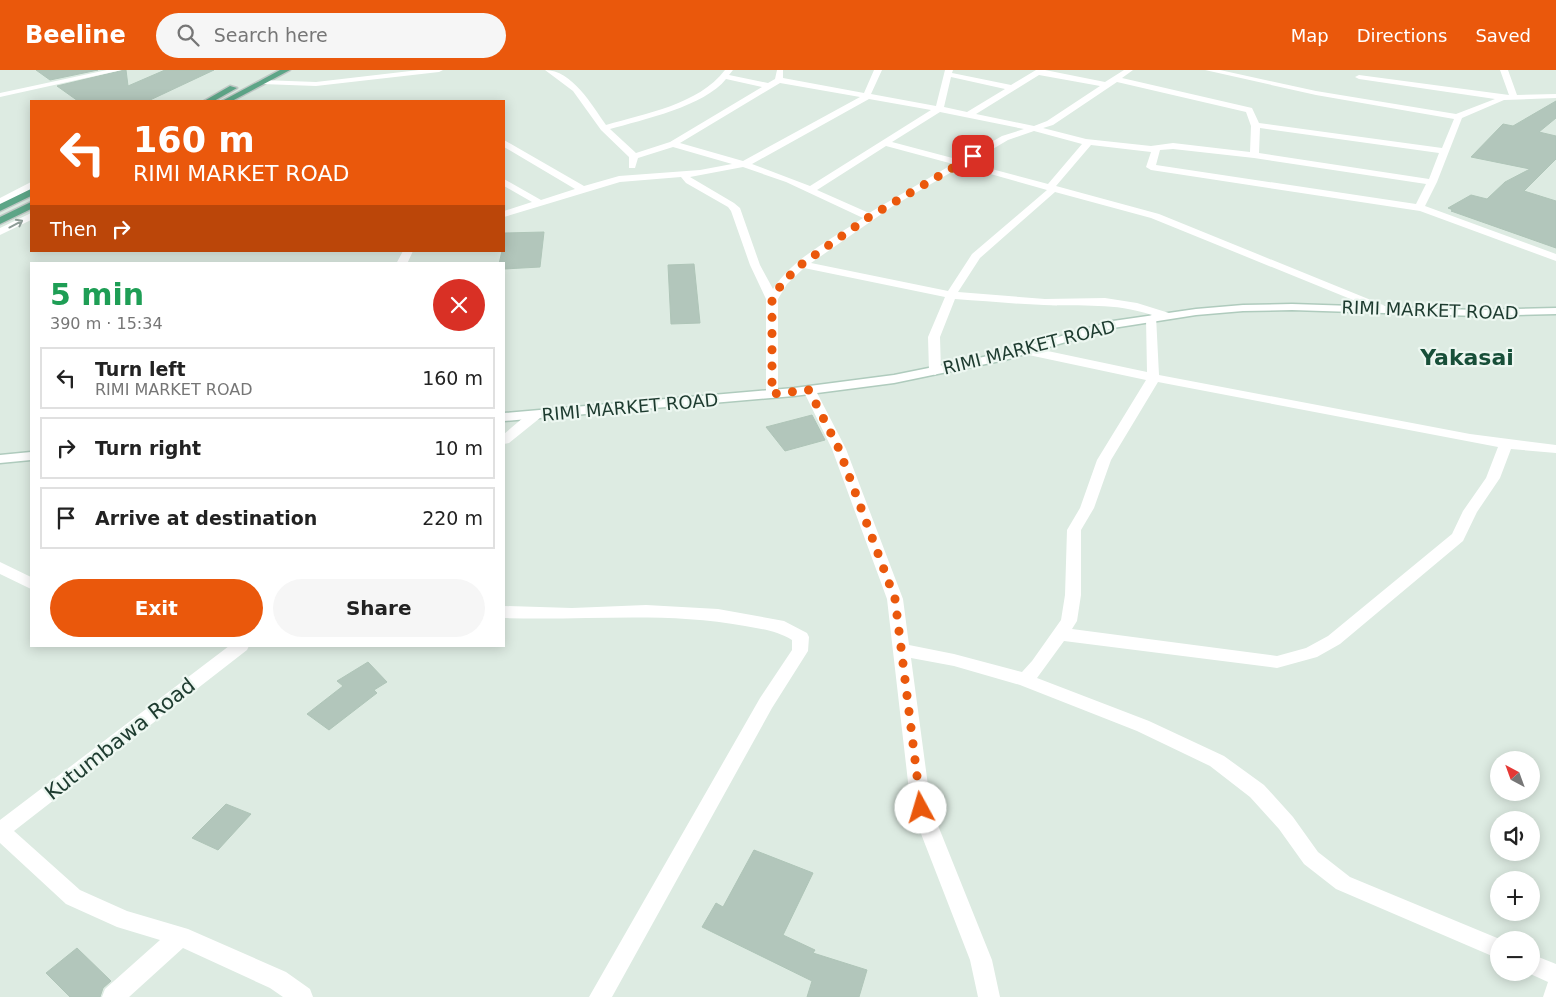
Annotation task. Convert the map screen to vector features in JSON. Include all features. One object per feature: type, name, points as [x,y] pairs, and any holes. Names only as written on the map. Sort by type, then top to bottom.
[{"type":"main road","points":[[210,100],[268,70]]},
{"type":"main road","points":[[228,100],[286,70]]},
{"type":"main road","points":[[0,208],[30,193]]},
{"type":"main road","points":[[0,221],[30,206]]},
{"type":"street","points":[[0,95],[118,70]]},
{"type":"street","points":[[262,82],[316,84],[440,70]]},
{"type":"street","points":[[549,70],[576,89],[604,128],[634,156]]},
{"type":"street","points":[[779,80],[781,70]]},
{"type":"street","points":[[505,214],[538,202],[619,179],[684,175],[744,164],[866,97],[878,70]]},
{"type":"street","points":[[772,299],[783,282],[802,264],[869,217],[1005,138],[1050,123],[1129,70]]},
{"type":"street","points":[[1209,70],[1316,92],[1457,117],[1503,98],[1513,96],[1556,96]]},
{"type":"street","points":[[1504,70],[1513,96]]},
{"type":"street","points":[[968,115],[1039,71],[1106,85]]},
{"type":"street","points":[[810,190],[939,109],[949,72],[1012,88]]},
{"type":"street","points":[[604,128],[677,106],[696,97],[727,74],[769,86]]},
{"type":"street","points":[[1359,77],[1503,98]]},
{"type":"street","points":[[634,156],[673,144],[779,80],[939,109],[1033,128],[1086,142],[1151,149],[1173,146],[1254,155],[1432,182]]},
{"type":"street","points":[[1114,80],[1249,110],[1256,126],[1257,135],[1254,155]]},
{"type":"street","points":[[1422,208],[1419,207],[1432,182],[1458,119],[1457,117]]},
{"type":"street","points":[[1256,126],[1445,151]]},
{"type":"street","points":[[935,371],[934,337],[951,295],[976,256],[1052,188],[1087,144],[1086,142]]},
{"type":"street","points":[[505,144],[582,189]]},
{"type":"street","points":[[673,144],[744,164],[810,190],[869,217]]},
{"type":"street","points":[[886,144],[1155,216],[1384,309]]},
{"type":"street","points":[[1157,147],[1151,167],[1422,208],[1556,258]]},
{"type":"street","points":[[619,179],[631,169],[634,156]]},
{"type":"street","points":[[684,175],[736,210],[755,266],[772,299],[772,394]]},
{"type":"street","points":[[505,183],[538,202]]},
{"type":"street","points":[[0,202],[30,187]]},
{"type":"street","points":[[0,232],[30,217]]},
{"type":"street","points":[[802,264],[951,295],[1046,302],[1105,301],[1137,306],[1167,316]]},
{"type":"street","name":"RIMI MARKET ROAD","points":[[505,417],[772,394],[894,379],[1024,350],[1077,334],[1152,318],[1243,308],[1335,307],[1485,313],[1556,311]]},
{"type":"street","points":[[1025,680],[1038,666],[1069,621],[1073,596],[1074,530],[1087,508],[1104,460],[1153,378],[1152,318]]},
{"type":"street","points":[[1024,350],[1153,378],[1506,444],[1556,449]]},
{"type":"street","points":[[809,390],[839,449],[895,599],[921,808],[981,960],[989,997]]},
{"type":"street","points":[[505,439],[535,415]]},
{"type":"street","points":[[1060,634],[1277,662],[1311,653],[1334,640],[1458,537],[1470,511],[1494,478],[1506,444]]},
{"type":"street","points":[[0,459],[30,456]]},
{"type":"street","points":[[4,573],[30,584]]},
{"type":"street","points":[[505,612],[572,614],[646,611],[718,615],[784,627],[801,637],[800,651],[766,703],[600,997]]},
{"type":"street","name":"Kutumbawa Road","points":[[0,831],[240,647]]},
{"type":"street","points":[[902,650],[954,660],[1025,680],[1143,726],[1216,761],[1257,791],[1286,823],[1311,858],[1343,883],[1490,945]]},
{"type":"street","points":[[0,831],[73,897],[124,920],[180,936],[278,980],[302,997]]},
{"type":"street","points":[[113,997],[180,936]]},
{"type":"street","points":[[1540,968],[1556,975]]},
{"type":"street","points":[[1554,997],[1556,990]]},
{"type":"building","points":[[36,70],[98,70],[50,80]]},
{"type":"building","points":[[124,70],[126,70],[128,86],[165,70],[214,70],[150,100],[77,100],[57,86]]},
{"type":"building","points":[[1556,101],[1556,118],[1539,132],[1556,136],[1556,159],[1524,191],[1556,201],[1556,248],[1451,211],[1453,210],[1448,208],[1471,195],[1487,199],[1505,182],[1530,169],[1471,157],[1503,124],[1513,126]]},
{"type":"building","points":[[544,232],[540,267],[505,269],[505,262],[499,262],[502,252],[505,252],[505,233]]},
{"type":"building","points":[[694,264],[700,323],[671,324],[668,265]]},
{"type":"building","points":[[812,415],[825,440],[785,451],[766,427]]},
{"type":"building","points":[[368,662],[387,682],[374,690],[377,693],[329,730],[307,714],[343,686],[337,681]]},
{"type":"building","points":[[226,804],[251,814],[218,850],[192,838]]},
{"type":"building","points":[[754,850],[813,873],[783,935],[815,950],[813,953],[867,970],[859,997],[807,997],[812,981],[702,927],[716,903],[723,907]]},
{"type":"building","points":[[77,948],[111,981],[103,988],[100,997],[70,997],[46,973]]},
{"type":"district","name":"Yakasai","points":[[1467,357]]},
{"type":"route","points":[[921,808],[895,599],[839,449],[809,390],[772,394],[772,299],[783,282],[802,264],[869,217],[973,156]]}]
